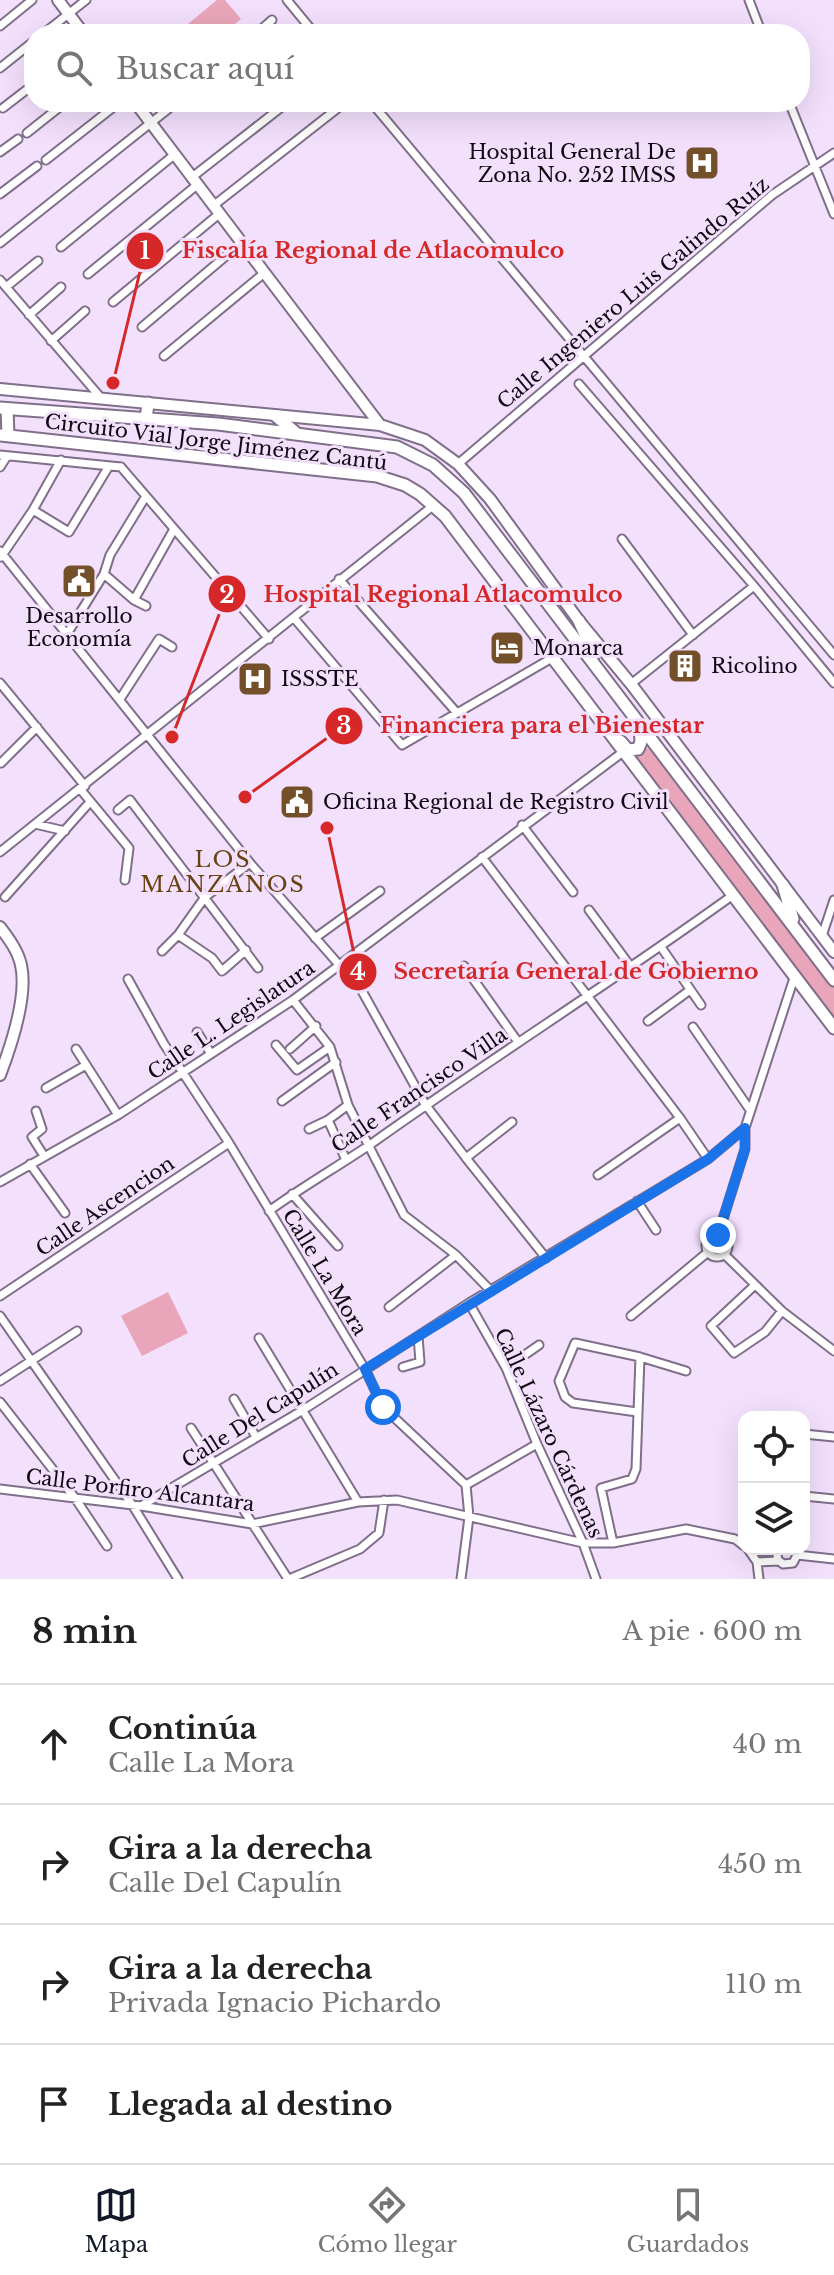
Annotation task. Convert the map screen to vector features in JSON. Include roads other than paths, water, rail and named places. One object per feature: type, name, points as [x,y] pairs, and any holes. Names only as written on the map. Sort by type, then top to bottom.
[{"type":"main road","points":[[146,420],[148,403]]},
{"type":"main road","points":[[4,408],[4,435]]},
{"type":"main road","name":"Circuito Vial Jorge Jiménez Cantú","points":[[4,408],[218,424],[397,447],[433,465],[464,493],[834,980]]},
{"type":"main road","points":[[276,416],[296,434]]},
{"type":"main road","name":"Circuito Vial Jorge Jiménez Cantú","points":[[4,435],[377,476],[405,485],[434,505],[834,1028]]},
{"type":"main road","points":[[579,621],[602,673]]},
{"type":"main road","points":[[576,689],[585,695],[628,750],[634,751],[640,746],[640,724]]},
{"type":"main road","points":[[783,885],[795,928]]},
{"type":"street","points":[[0,26],[32,0]]},
{"type":"street","points":[[58,0],[76,24]]},
{"type":"street","points":[[56,24],[86,0]]},
{"type":"street","points":[[287,0],[307,24]]},
{"type":"street","points":[[749,0],[758,24]]},
{"type":"street","points":[[267,24],[272,20]]},
{"type":"street","points":[[0,68],[24,49]]},
{"type":"street","points":[[3,108],[24,92]]},
{"type":"street","points":[[27,133],[53,112]]},
{"type":"street","points":[[46,160],[107,112]]},
{"type":"street","points":[[142,112],[380,425]]},
{"type":"street","points":[[0,243],[165,112]]},
{"type":"street","points":[[88,274],[276,112]]},
{"type":"street","points":[[113,302],[333,112]]},
{"type":"street","points":[[379,112],[834,655]]},
{"type":"street","points":[[793,112],[834,214]]},
{"type":"street","points":[[0,152],[18,139]]},
{"type":"street","name":"Calle Ingeniero Luis Galindo Ruíz","points":[[458,464],[772,195],[834,153]]},
{"type":"street","points":[[61,247],[174,155]]},
{"type":"street","points":[[0,194],[37,166]]},
{"type":"street","points":[[142,327],[240,244]]},
{"type":"street","points":[[6,287],[38,261]]},
{"type":"street","points":[[164,356],[263,274]]},
{"type":"street","points":[[0,280],[101,398]]},
{"type":"street","points":[[29,315],[61,287]]},
{"type":"street","points":[[51,341],[85,311]]},
{"type":"street","points":[[579,384],[834,683]]},
{"type":"street","name":"Circuito Vial Jorge Jiménez Cantú","points":[[0,389],[380,425],[425,440],[458,464],[490,499],[579,621],[631,684],[834,952]]},
{"type":"street","points":[[121,467],[129,449]]},
{"type":"street","points":[[0,467],[4,455],[121,467],[269,639]]},
{"type":"street","points":[[61,460],[33,510],[1,555],[148,733],[250,863],[362,991],[425,1104],[546,1258]]},
{"type":"street","points":[[33,510],[69,532],[109,466]]},
{"type":"street","points":[[67,634],[146,496]]},
{"type":"street","points":[[0,852],[434,505]]},
{"type":"street","points":[[134,600],[174,529]]},
{"type":"street","points":[[622,539],[693,635]]},
{"type":"street","points":[[104,574],[134,600],[146,606]]},
{"type":"street","points":[[339,579],[457,713]]},
{"type":"street","points":[[631,684],[754,586]]},
{"type":"street","points":[[294,618],[402,745],[552,658]]},
{"type":"street","points":[[120,699],[159,639],[172,647]]},
{"type":"street","points":[[0,683],[129,848],[125,880]]},
{"type":"street","points":[[1,763],[37,727]]},
{"type":"street","name":"Calle L. Legislatura","points":[[0,1182],[118,1115],[293,1000],[623,752]]},
{"type":"street","points":[[118,810],[130,800],[258,968]]},
{"type":"street","points":[[5,897],[90,802]]},
{"type":"street","points":[[35,824],[65,831]]},
{"type":"street","points":[[522,825],[573,892]]},
{"type":"street","points":[[482,857],[708,1159]]},
{"type":"street","points":[[162,951],[178,935],[205,897],[250,863]]},
{"type":"street","points":[[315,938],[380,891]]},
{"type":"street","name":"Calle Francisco Villa","points":[[269,1211],[661,947],[733,895]]},
{"type":"street","points":[[822,936],[834,900]]},
{"type":"street","points":[[589,910],[631,967]]},
{"type":"street","points":[[0,927],[21,964],[23,982],[8,1053],[0,1075]]},
{"type":"street","points":[[178,935],[212,958],[222,971],[246,950]]},
{"type":"street","points":[[661,947],[701,1005]]},
{"type":"street","points":[[464,966],[518,1042]]},
{"type":"street","points":[[718,1235],[745,1149],[745,1128],[750,1110],[795,975]]},
{"type":"street","name":"Calle La Mora","points":[[128,979],[365,1369],[383,1407],[466,1485]]},
{"type":"street","points":[[648,1021],[690,990]]},
{"type":"street","points":[[293,1000],[330,1047],[348,1105],[404,1215],[456,1255],[491,1291]]},
{"type":"street","points":[[290,1049],[316,1026]]},
{"type":"street","points":[[693,1027],[750,1110]]},
{"type":"street","points":[[197,1032],[211,1054]]},
{"type":"street","points":[[276,1045],[297,1070],[330,1047]]},
{"type":"street","points":[[76,1049],[118,1115]]},
{"type":"street","points":[[282,1101],[336,1062]]},
{"type":"street","points":[[46,1088],[86,1065]]},
{"type":"street","points":[[309,1129],[348,1105]]},
{"type":"street","points":[[36,1111],[42,1129],[32,1137],[44,1156]]},
{"type":"street","points":[[598,1175],[680,1118]]},
{"type":"street","points":[[328,1120],[346,1160]]},
{"type":"street","points":[[466,1158],[512,1122]]},
{"type":"street","name":"Calle Del Capulín","points":[[137,1506],[303,1410],[469,1303],[708,1159],[745,1128]]},
{"type":"street","name":"Calle Ascencion","points":[[0,1296],[229,1143]]},
{"type":"street","points":[[30,1164],[65,1213]]},
{"type":"street","points":[[292,1194],[338,1246]]},
{"type":"street","points":[[637,1201],[656,1230]]},
{"type":"street","points":[[718,1235],[728,1244],[724,1254],[715,1257],[708,1252],[707,1242],[718,1235]]},
{"type":"street","points":[[631,1316],[708,1252]]},
{"type":"street","points":[[724,1254],[782,1311],[834,1351]]},
{"type":"street","points":[[389,1307],[456,1255]]},
{"type":"street","points":[[755,1285],[711,1326],[734,1353],[765,1332],[782,1311]]},
{"type":"street","name":"Calle Lázaro Cárdenas","points":[[469,1303],[506,1368],[596,1579]]},
{"type":"street","points":[[0,1316],[137,1506],[178,1579]]},
{"type":"street","points":[[0,1381],[77,1331]]},
{"type":"street","points":[[403,1367],[420,1362],[418,1336]]},
{"type":"street","points":[[259,1338],[358,1502]]},
{"type":"street","points":[[637,1412],[573,1403],[565,1397],[559,1381],[575,1343],[686,1371]]},
{"type":"street","points":[[506,1368],[539,1345]]},
{"type":"street","points":[[613,1543],[601,1488],[632,1479],[636,1469],[640,1357]]},
{"type":"street","points":[[234,1399],[256,1437]]},
{"type":"street","points":[[0,1402],[75,1498],[107,1546]]},
{"type":"street","points":[[191,1428],[289,1579],[360,1549],[379,1533],[384,1500]]},
{"type":"street","points":[[810,1435],[834,1437]]},
{"type":"street","points":[[461,1579],[469,1517],[466,1485],[537,1444]]},
{"type":"street","name":"Calle Porfiro Alcantara","points":[[0,1489],[252,1524],[358,1502],[397,1500],[583,1543],[613,1543],[686,1529],[738,1541]]},
{"type":"street","points":[[810,1497],[834,1499]]},
{"type":"street","points":[[752,1555],[757,1562],[759,1579]]},
{"type":"street","points":[[778,1555],[779,1561]]},
{"type":"street","points":[[757,1562],[793,1563],[795,1555]]},
{"type":"street","points":[[810,1555],[834,1559]]},
{"type":"place","name":"Hospital General De Zona No. 252 IMSS","points":[[702,163]]},
{"type":"place","name":"Fiscalía Regional de Atlacomulco","points":[[113,383]]},
{"type":"place","name":"Desarrollo Economía","points":[[79,581]]},
{"type":"place","name":"Monarca","points":[[507,648]]},
{"type":"place","name":"Ricolino","points":[[685,666]]},
{"type":"place","name":"ISSSTE","points":[[255,679]]},
{"type":"place","name":"Hospital Regional Atlacomulco","points":[[172,737]]},
{"type":"place","name":"Financiera para el Bienestar","points":[[245,797]]},
{"type":"place","name":"Oficina Regional de Registro Civil","points":[[297,802]]},
{"type":"place","name":"Secretaría General de Gobierno","points":[[327,828]]},
{"type":"district","name":"LOS MANZANOS","points":[[223,872]]}]
